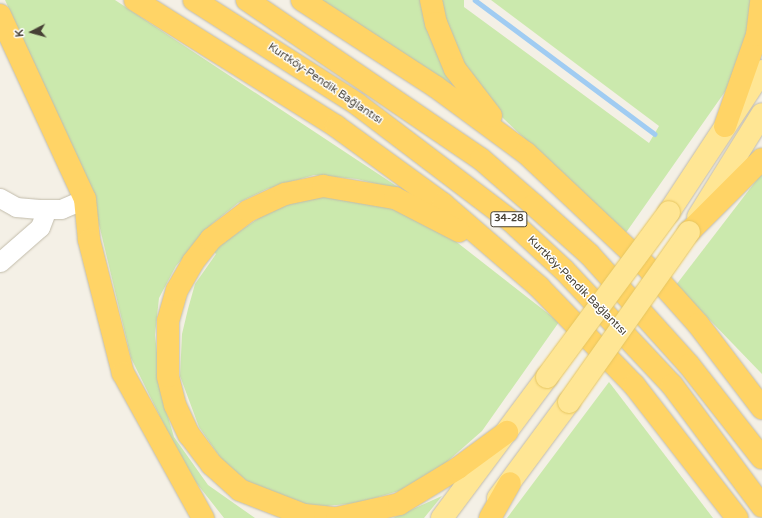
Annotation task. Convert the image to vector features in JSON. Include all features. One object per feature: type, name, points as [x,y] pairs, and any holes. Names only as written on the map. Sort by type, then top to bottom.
[{"type":"highway","points":[[135,0],[336,126],[442,204],[539,287],[634,385],[737,518]]},
{"type":"highway","name":"Kurtköy-Pendik Bağlantısı","points":[[194,0],[357,104],[512,221],[564,270],[672,385],[762,506]]},
{"type":"highway","name":"34-28","points":[[247,0],[481,159],[589,254],[689,365],[762,458]]},
{"type":"highway","points":[[302,0],[436,87],[526,153]]},
{"type":"highway","points":[[431,0],[436,24],[455,69],[469,92],[526,153],[646,266],[698,324],[762,386]]},
{"type":"highway","points":[[725,126],[757,34],[761,0]]},
{"type":"highway","points":[[0,15],[84,199],[89,240],[123,373],[204,518]]},
{"type":"highway","points":[[689,232],[762,159]]},
{"type":"highway","points":[[333,518],[304,515],[266,504],[240,490],[212,465],[189,435],[174,405],[168,376],[168,321],[180,284],[211,239],[248,211],[285,194],[323,186],[362,191],[395,198],[452,225],[539,287]]},
{"type":"highway","points":[[698,324],[762,408]]},
{"type":"highway","points":[[337,518],[399,504],[458,468],[507,432]]},
{"type":"highway","points":[[490,518],[510,483]]},
{"type":"main road","points":[[442,518],[669,212],[762,71]]},
{"type":"main road","points":[[482,518],[510,483],[569,402],[689,232],[762,114]]},
{"type":"lane","points":[[0,198],[16,207],[48,209],[61,209],[84,199]]},
{"type":"lane","points":[[0,262],[40,227],[48,209]]},
{"type":"green space","points":[[5,0],[115,0],[404,191],[357,179],[314,175],[267,189],[238,203],[212,224],[176,266],[159,298],[155,335],[162,397],[174,437],[208,485],[255,518],[224,518],[187,471],[131,358],[91,191]]},
{"type":"green space","points":[[319,0],[422,0],[463,94]]},
{"type":"green space","points":[[437,0],[464,0],[464,7],[649,143],[659,126],[491,0],[753,0],[753,14],[736,76],[625,234],[482,98],[450,48]]},
{"type":"green space","points":[[762,173],[762,374],[676,285]]},
{"type":"green space","points":[[322,195],[389,207],[454,240],[559,322],[482,431],[441,467],[402,490],[358,503],[326,506],[293,503],[254,487],[222,460],[199,427],[180,376],[182,334],[188,309],[195,284],[216,254],[212,250],[278,205]]},
{"type":"green space","points":[[609,382],[713,518],[507,518]]},
{"type":"green space","points":[[442,496],[424,518],[393,518]]},
{"type":"waterway","points":[[475,0],[655,134]]}]
